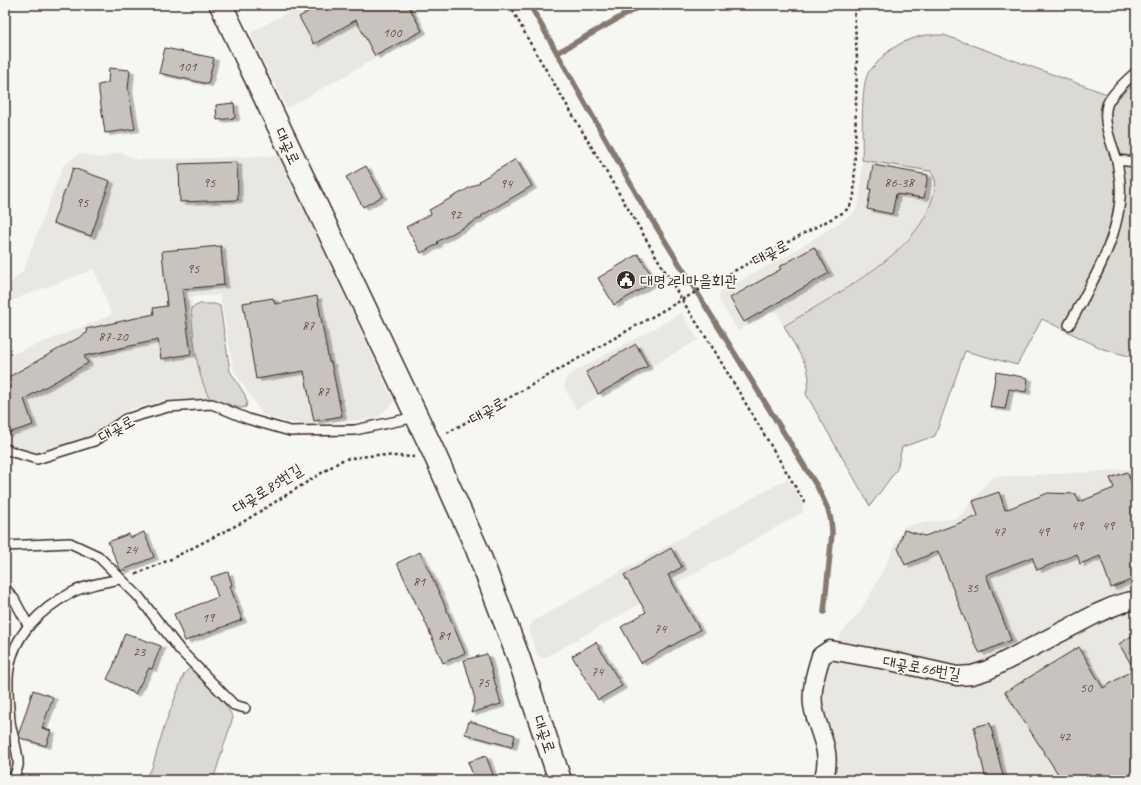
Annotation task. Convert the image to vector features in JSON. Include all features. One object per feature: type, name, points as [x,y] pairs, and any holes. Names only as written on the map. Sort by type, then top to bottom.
[{"type":"street","name":"대곶로","points":[[221,5],[433,451],[477,549],[513,642],[560,780]]},
{"type":"street","name":"대곶로66번길","points":[[823,780],[828,758],[813,706],[812,693],[820,656],[830,650],[886,660],[957,676],[972,675],[988,670],[1098,613],[1130,601],[1136,601]]},
{"type":"lane","points":[[1069,325],[1093,282],[1111,239],[1119,200],[1120,183],[1117,160],[1109,137],[1106,122],[1107,105],[1116,92],[1136,72]]},
{"type":"lane","points":[[1117,160],[1136,162]]},
{"type":"lane","name":"대곶로","points":[[5,449],[16,454],[37,459],[94,440],[126,419],[168,407],[212,404],[248,419],[290,431],[355,430],[416,417]]},
{"type":"lane","points":[[5,546],[70,543],[98,556],[139,597],[180,650],[234,705],[245,708]]},
{"type":"lane","points":[[13,780],[19,764],[10,724],[8,685],[9,668],[16,646],[28,625],[45,610],[71,593],[94,584],[120,579]]},
{"type":"lane","points":[[5,588],[14,599],[28,625]]},
{"type":"path","points":[[510,5],[533,47],[682,300],[779,456],[805,503]]},
{"type":"path","name":"대곶로","points":[[433,451],[682,300],[844,212],[852,202],[854,196],[857,58],[854,5]]},
{"type":"path","name":"대곶로85번길","points":[[120,579],[167,561],[243,522],[322,471],[344,459],[433,451]]},
{"type":"shaded area","points":[[301,5],[410,5],[424,31],[287,108],[259,53],[251,33]]},
{"type":"shaded area","points":[[925,35],[944,35],[1118,98],[1136,82],[1136,358],[1103,349],[1042,319],[1017,365],[965,351],[935,436],[902,447],[897,469],[870,506],[806,394],[809,379],[807,367],[784,326],[834,296],[892,256],[905,243],[926,216],[935,188],[935,179],[931,171],[862,160],[863,102],[865,81],[868,73],[886,53],[898,45]]},
{"type":"shaded area","points":[[120,152],[137,160],[279,156],[394,402],[377,418],[311,425],[287,422],[263,415],[234,371],[220,295],[191,297],[195,343],[203,386],[210,399],[181,399],[132,408],[90,437],[37,454],[20,450],[5,441],[5,357],[112,315],[94,269],[5,303],[5,289],[23,271],[63,166],[79,153],[101,158]]},
{"type":"shaded area","points":[[862,160],[931,171],[936,180],[929,210],[914,232],[894,253],[876,268],[784,326],[775,310],[738,331],[718,298],[721,291],[788,255],[850,216],[856,210],[860,200]]},
{"type":"shaded area","points":[[200,304],[215,304],[220,306],[230,371],[245,395],[247,402],[246,407],[240,408],[210,399],[205,389],[196,355],[191,308]]},
{"type":"shaded area","points":[[682,313],[698,340],[576,409],[564,387],[567,376]]},
{"type":"shaded area","points":[[1136,468],[1136,780],[832,780],[834,774],[836,747],[826,720],[823,702],[824,683],[829,662],[842,632],[860,612],[878,581],[904,526],[958,518],[992,477],[1094,472]]},
{"type":"shaded area","points":[[787,479],[803,504],[803,512],[544,658],[537,655],[529,630],[532,622]]},
{"type":"shaded area","points":[[190,668],[215,689],[233,717],[213,780],[143,780],[152,768],[164,727],[184,674]]},
{"type":"building","points":[[320,5],[408,5],[422,31],[375,56],[356,20],[314,44],[299,17]]},
{"type":"building","points":[[165,48],[214,58],[208,84],[159,73]]},
{"type":"building","points":[[109,68],[130,70],[128,89],[135,129],[105,133],[98,85],[108,83]]},
{"type":"building","points":[[234,103],[235,118],[217,120],[216,105]]},
{"type":"building","points":[[516,159],[532,186],[421,253],[406,227],[431,214],[429,210],[480,182],[479,181]]},
{"type":"building","points":[[237,162],[238,200],[180,202],[179,164]]},
{"type":"building","points":[[873,165],[928,175],[924,198],[896,194],[892,214],[867,209],[871,189],[869,189]]},
{"type":"building","points":[[366,166],[383,196],[363,207],[346,177]]},
{"type":"building","points":[[73,168],[110,181],[91,236],[53,223]]},
{"type":"building","points":[[221,246],[224,285],[182,289],[191,354],[161,359],[158,340],[84,356],[88,363],[24,399],[33,425],[5,434],[5,379],[87,333],[86,329],[154,314],[153,308],[167,306],[162,251]]},
{"type":"building","points":[[814,247],[829,273],[744,322],[730,298],[781,269],[779,267]]},
{"type":"building","name":"대명2리마을회관","points":[[638,254],[655,281],[614,305],[598,278]]},
{"type":"building","points":[[317,296],[329,362],[331,362],[342,416],[314,421],[304,371],[256,379],[243,303],[273,298],[275,304]]},
{"type":"building","points":[[636,344],[648,366],[598,394],[586,372]]},
{"type":"building","points":[[996,372],[1028,378],[1026,392],[1009,389],[1005,409],[990,407]]},
{"type":"building","points":[[1127,472],[1136,494],[1136,578],[1111,588],[1100,556],[1080,564],[1077,554],[1037,570],[1032,557],[986,575],[1011,640],[980,653],[975,645],[938,551],[905,565],[898,548],[904,530],[925,536],[978,516],[973,501],[999,492],[1005,510],[1048,493],[1076,494],[1079,502],[1114,488],[1110,478]]},
{"type":"building","points":[[144,532],[154,557],[121,571],[108,542],[129,534],[130,538]]},
{"type":"building","points":[[671,548],[682,567],[668,575],[700,630],[641,663],[621,627],[646,612],[624,575]]},
{"type":"building","points":[[420,552],[465,653],[443,663],[420,610],[397,563]]},
{"type":"building","points":[[228,572],[232,585],[230,586],[242,620],[185,641],[174,614],[218,597],[211,577]]},
{"type":"building","points":[[125,633],[161,646],[152,669],[149,668],[135,694],[107,679],[113,667]]},
{"type":"building","points":[[1136,633],[1136,780],[1062,780],[1005,692],[1079,647],[1103,688],[1134,669],[1119,644]]},
{"type":"building","points":[[596,642],[622,686],[598,700],[572,656]]},
{"type":"building","points":[[487,654],[501,704],[471,713],[475,699],[464,660]]},
{"type":"building","points":[[33,690],[53,697],[42,728],[51,731],[46,746],[20,738],[19,733]]},
{"type":"building","points":[[469,721],[515,735],[512,747],[465,734]]},
{"type":"building","points":[[990,723],[1004,780],[986,780],[974,727]]},
{"type":"building","points":[[486,756],[495,780],[475,780],[468,762]]},
{"type":"waterway","points":[[530,5],[641,202],[818,488],[828,510],[832,527],[824,612]]},
{"type":"waterway","points":[[557,53],[642,5]]},
{"type":"place","name":"대명2리마을회관","points":[[626,280]]}]
